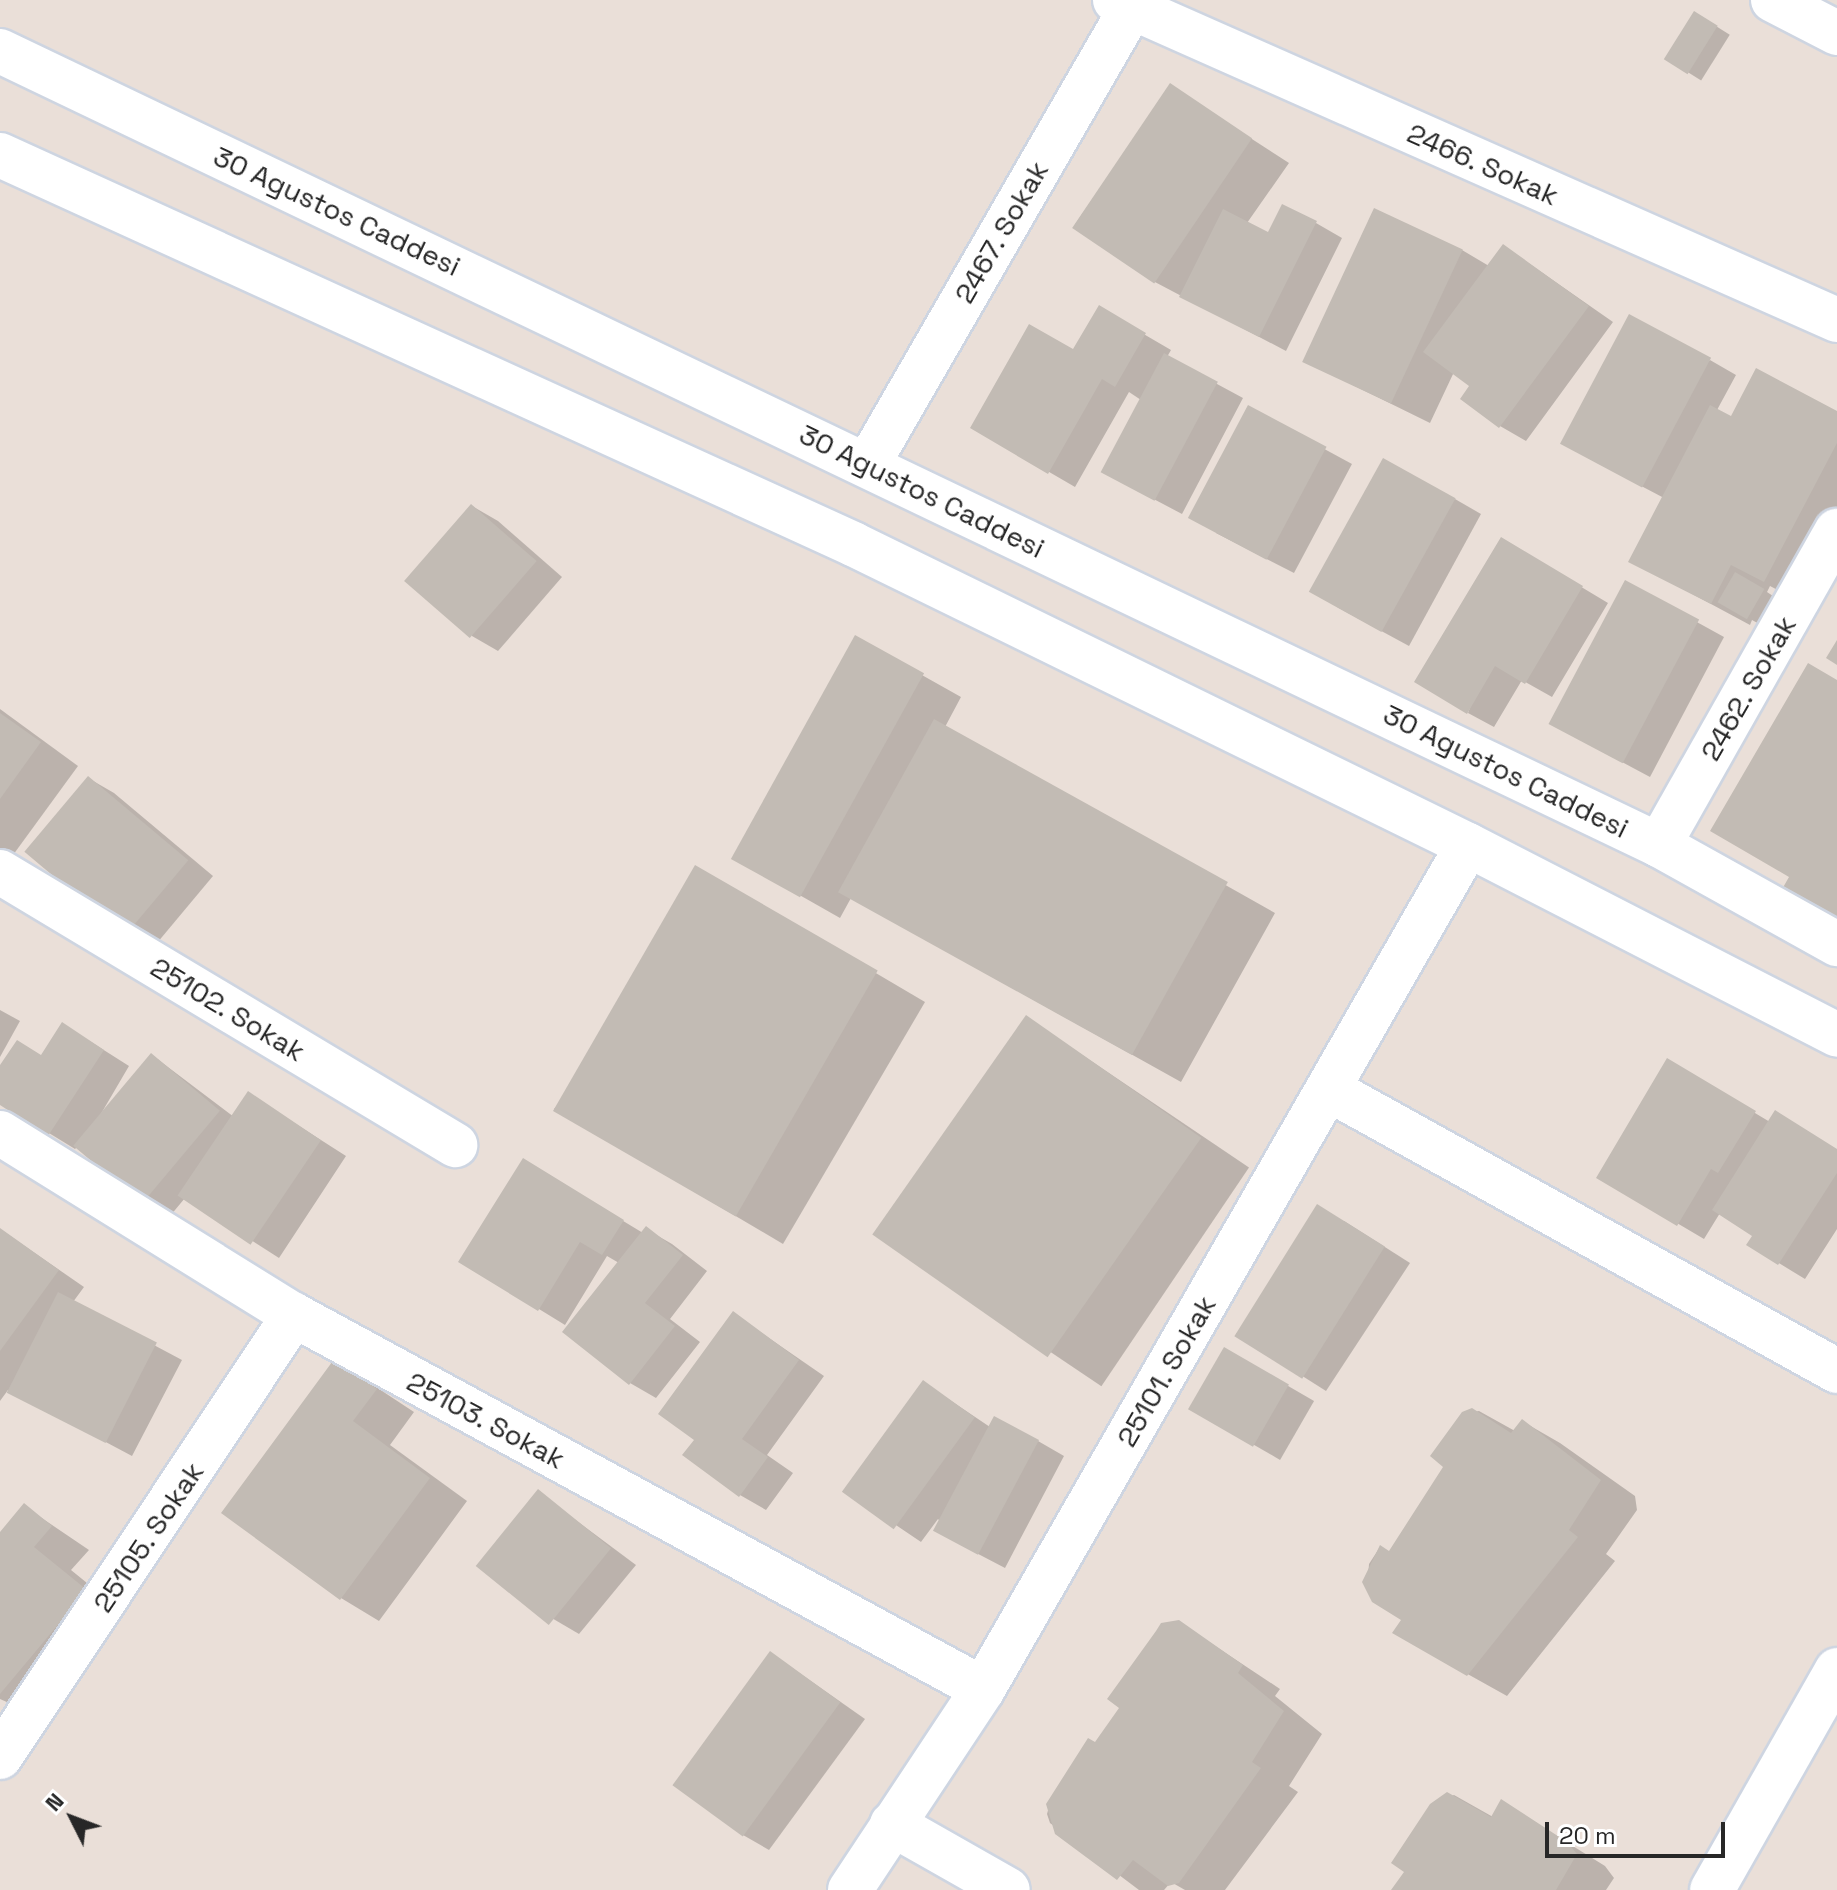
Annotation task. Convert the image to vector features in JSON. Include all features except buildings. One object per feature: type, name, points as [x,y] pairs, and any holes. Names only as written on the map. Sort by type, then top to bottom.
[{"type":"street","points":[[1773,0],[1837,33]]},
{"type":"street","name":"2466. Sokak","points":[[1127,3],[1837,320]]},
{"type":"street","name":"2467. Sokak","points":[[868,464],[1127,3]]},
{"type":"street","name":"30 Agustos Caddesi","points":[[0,51],[1659,845],[1837,944]]},
{"type":"street","points":[[0,155],[853,544],[1468,845],[1837,1035]]},
{"type":"street","name":"2462. Sokak","points":[[1659,845],[1837,531]]},
{"type":"street","name":"25101. Sokak","points":[[850,1890],[983,1689],[1468,845]]},
{"type":"street","name":"25102. Sokak","points":[[0,872],[455,1145]]},
{"type":"street","points":[[1328,1089],[1837,1371]]},
{"type":"street","name":"25103. Sokak","points":[[0,1133],[294,1315],[983,1689]]},
{"type":"street","name":"25105. Sokak","points":[[0,1757],[294,1315]]},
{"type":"street","points":[[1712,1890],[1837,1670]]},
{"type":"street","points":[[892,1824],[1008,1890]]}]
